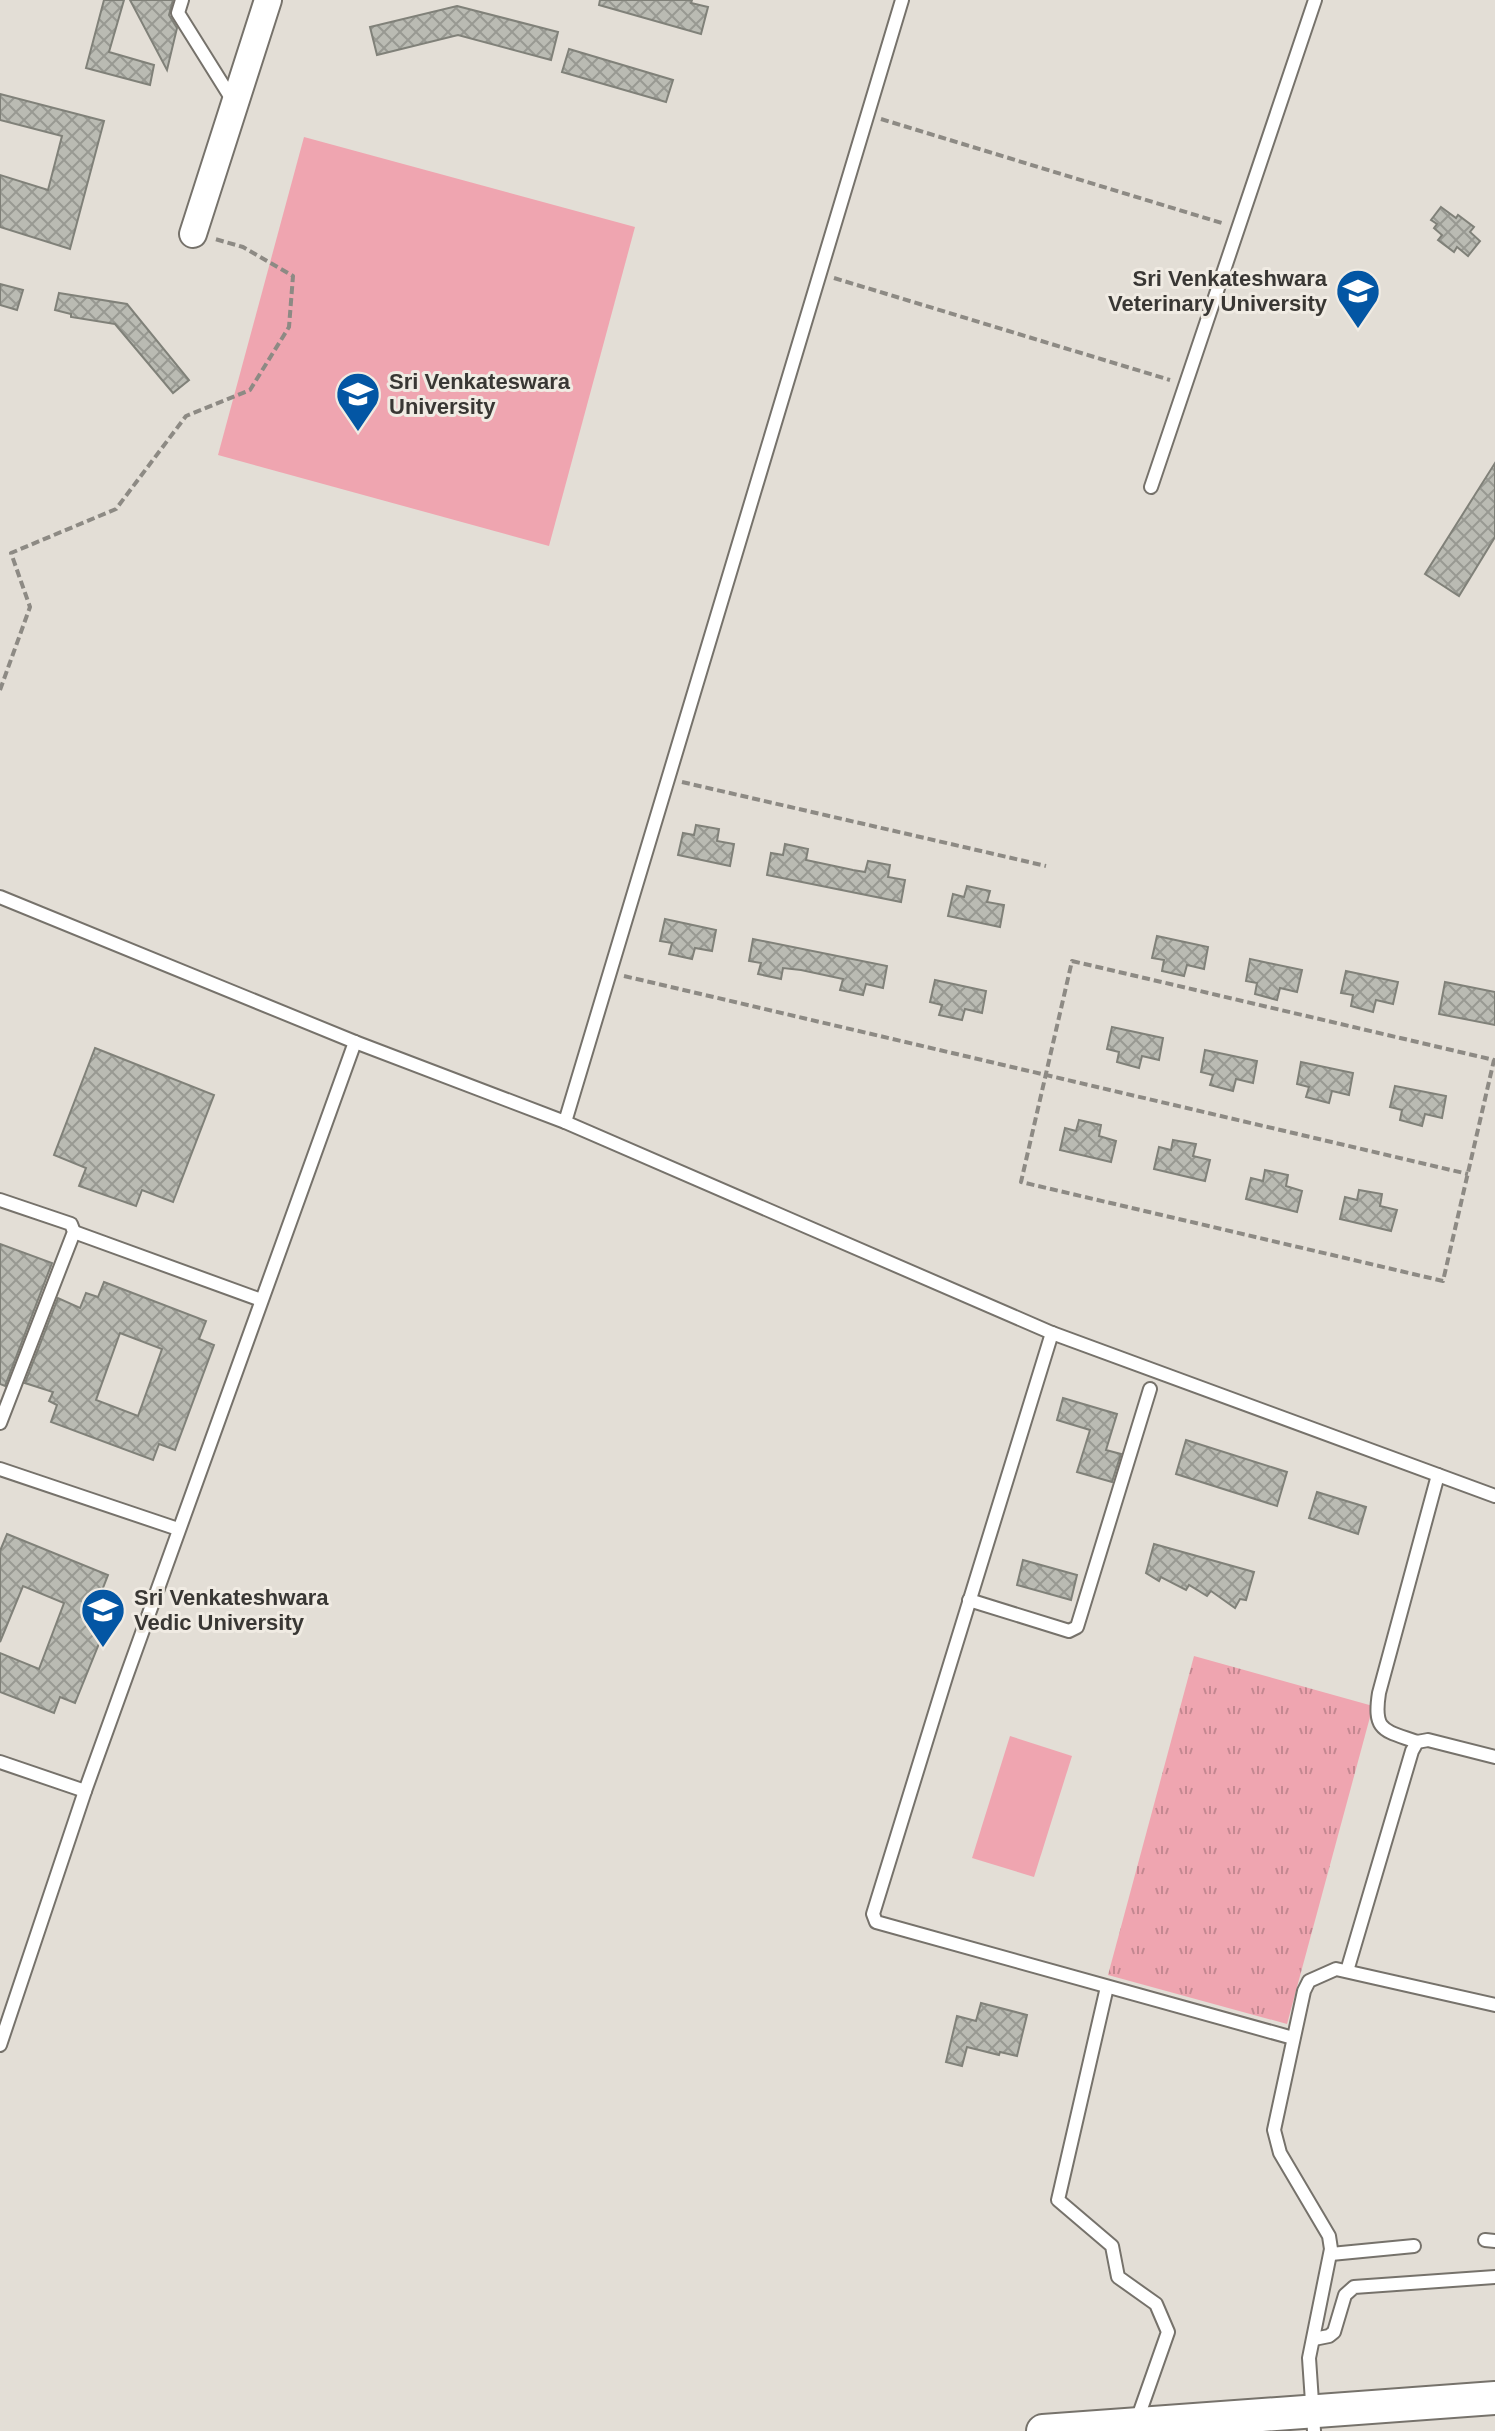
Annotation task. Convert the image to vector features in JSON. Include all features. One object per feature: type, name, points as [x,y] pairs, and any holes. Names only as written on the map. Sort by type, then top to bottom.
[{"type":"street","points":[[193,234],[268,0]]},
{"type":"street","points":[[1043,2431],[1314,2421],[1495,2398]]},
{"type":"lane","points":[[182,0],[178,13],[235,104]]},
{"type":"lane","points":[[565,1122],[902,0]]},
{"type":"lane","points":[[1151,487],[1315,0]]},
{"type":"lane","points":[[0,897],[355,1042],[565,1122],[1052,1333],[1495,1496]]},
{"type":"lane","points":[[0,2045],[85,1791],[355,1042]]},
{"type":"lane","points":[[0,1200],[71,1224],[74,1232],[0,1423]]},
{"type":"lane","points":[[74,1232],[261,1300]]},
{"type":"lane","points":[[1052,1333],[873,1914],[874,1919],[1293,2038]]},
{"type":"lane","points":[[969,1600],[1069,1631],[1077,1627],[1150,1389]]},
{"type":"lane","points":[[0,1469],[178,1529]]},
{"type":"lane","points":[[1438,1475],[1376,1713],[1379,1724],[1387,1731],[1417,1742],[1428,1740],[1495,1757]]},
{"type":"lane","points":[[1347,1971],[1417,1742]]},
{"type":"lane","points":[[0,1762],[85,1791]]},
{"type":"lane","points":[[1314,2421],[1309,2358],[1331,2254],[1329,2236],[1275,2141],[1275,2115],[1304,1991],[1309,1981],[1336,1969],[1495,2005]]},
{"type":"lane","points":[[1107,1987],[1058,2200],[1112,2246],[1118,2277],[1156,2304],[1168,2332],[1134,2427]]},
{"type":"lane","points":[[1331,2254],[1414,2246]]},
{"type":"lane","points":[[1325,2284],[1354,2287],[1495,2277]]},
{"type":"lane","points":[[1314,2339],[1334,2332],[1345,2295],[1354,2287]]},
{"type":"path","points":[[868,115],[1238,228]]},
{"type":"path","points":[[0,690],[30,607],[11,553],[116,509],[186,416],[250,390],[289,327],[293,276],[243,247],[193,234]]},
{"type":"path","points":[[820,274],[1185,385]]},
{"type":"path","points":[[668,779],[1046,866]]},
{"type":"path","points":[[1072,961],[1494,1060],[1468,1174],[1443,1281],[1021,1182],[1072,961]]},
{"type":"path","points":[[610,973],[1468,1174]]},
{"type":"green space","points":[[304,137],[635,227],[549,546],[218,455]]},
{"type":"green space","points":[[1194,1656],[1373,1706],[1287,2024],[1108,1975]]},
{"type":"green space","points":[[1010,1736],[1072,1756],[1034,1877],[972,1858]]},
{"type":"building","points":[[104,0],[124,0],[109,52],[154,65],[150,85],[86,68]]},
{"type":"building","points":[[130,0],[173,0],[169,15],[177,28],[167,70]]},
{"type":"building","points":[[600,0],[692,0],[691,3],[708,7],[701,34],[599,5]]},
{"type":"building","points":[[457,6],[558,32],[551,60],[458,35],[377,55],[370,27]]},
{"type":"building","points":[[569,49],[673,80],[666,102],[562,72]]},
{"type":"building","points":[[0,94],[104,121],[70,249],[0,227],[0,175],[48,190],[62,136],[0,120]]},
{"type":"building","points":[[1441,207],[1474,227],[1470,232],[1480,241],[1468,256],[1457,247],[1454,252],[1438,240],[1442,235],[1434,228],[1437,224],[1431,220]]},
{"type":"building","points":[[0,284],[23,290],[17,310],[0,305]]},
{"type":"building","points":[[59,293],[127,304],[189,380],[173,393],[115,324],[71,317],[71,314],[55,310]]},
{"type":"building","points":[[1495,463],[1495,537],[1459,596],[1425,574]]},
{"type":"building","points":[[696,825],[719,829],[717,841],[734,844],[730,866],[678,855],[683,833],[694,835]]},
{"type":"building","points":[[785,844],[808,849],[806,860],[853,870],[865,872],[868,861],[890,865],[888,877],[905,880],[901,902],[767,875],[771,853],[783,855]]},
{"type":"building","points":[[967,886],[990,891],[987,902],[1004,905],[1000,927],[948,916],[953,894],[964,897]]},
{"type":"building","points":[[665,919],[716,930],[712,951],[695,948],[692,959],[669,954],[672,943],[660,941]]},
{"type":"building","points":[[1157,936],[1208,947],[1204,969],[1187,965],[1184,976],[1162,971],[1164,960],[1152,958]]},
{"type":"building","points":[[753,939],[887,966],[883,988],[866,984],[863,995],[840,990],[843,979],[801,970],[783,968],[781,979],[758,974],[761,963],[749,961]]},
{"type":"building","points":[[1250,959],[1302,970],[1297,992],[1280,988],[1277,1000],[1255,994],[1257,983],[1246,981]]},
{"type":"building","points":[[1346,971],[1398,982],[1393,1004],[1376,1000],[1373,1012],[1351,1006],[1353,995],[1341,993]]},
{"type":"building","points":[[935,980],[986,991],[982,1013],[965,1009],[962,1020],[939,1015],[942,1005],[930,1002]]},
{"type":"building","points":[[1445,982],[1495,992],[1495,1025],[1439,1014]]},
{"type":"building","points":[[1112,1027],[1163,1038],[1159,1060],[1142,1056],[1139,1068],[1117,1062],[1119,1052],[1107,1049]]},
{"type":"building","points":[[95,1048],[214,1095],[173,1202],[142,1190],[136,1206],[79,1186],[86,1168],[54,1155]]},
{"type":"building","points":[[1205,1050],[1257,1061],[1253,1083],[1236,1079],[1233,1091],[1210,1085],[1213,1075],[1201,1072]]},
{"type":"building","points":[[1301,1062],[1353,1073],[1349,1095],[1332,1091],[1329,1103],[1306,1097],[1309,1087],[1297,1084]]},
{"type":"building","points":[[1395,1086],[1446,1096],[1442,1118],[1425,1114],[1422,1126],[1400,1120],[1402,1110],[1390,1107]]},
{"type":"building","points":[[1079,1120],[1101,1125],[1099,1136],[1116,1141],[1111,1162],[1060,1150],[1065,1128],[1076,1131]]},
{"type":"building","points":[[1173,1140],[1196,1144],[1193,1156],[1210,1160],[1205,1181],[1154,1169],[1159,1147],[1171,1150]]},
{"type":"building","points":[[1265,1170],[1288,1175],[1286,1186],[1302,1191],[1297,1212],[1246,1199],[1251,1178],[1263,1181]]},
{"type":"building","points":[[1359,1190],[1382,1194],[1380,1206],[1397,1210],[1391,1231],[1340,1219],[1345,1197],[1357,1200]]},
{"type":"building","points":[[0,1244],[52,1263],[5,1386],[0,1384]]},
{"type":"building","points":[[104,1282],[206,1321],[199,1339],[214,1345],[175,1450],[159,1444],[153,1460],[51,1422],[57,1405],[49,1401],[53,1392],[25,1383],[58,1298],[80,1308],[86,1293],[98,1297]],"holes":[[[120,1333],[162,1349],[138,1416],[96,1400]]]},
{"type":"building","points":[[1063,1398],[1117,1414],[1106,1450],[1121,1454],[1112,1482],[1077,1472],[1090,1430],[1057,1420]]},
{"type":"building","points":[[1186,1440],[1287,1472],[1277,1506],[1176,1474]]},
{"type":"building","points":[[1317,1492],[1366,1507],[1358,1534],[1309,1518]]},
{"type":"building","points":[[7,1534],[108,1575],[101,1593],[117,1599],[75,1703],[60,1697],[54,1713],[0,1692],[0,1653],[39,1669],[64,1603],[23,1586],[0,1642],[0,1551]]},
{"type":"building","points":[[1154,1544],[1254,1572],[1246,1600],[1240,1599],[1235,1608],[1211,1591],[1207,1596],[1189,1585],[1186,1590],[1161,1577],[1159,1581],[1146,1573]]},
{"type":"building","points":[[1023,1560],[1077,1575],[1071,1600],[1017,1585]]},
{"type":"building","points":[[981,2003],[1027,2015],[1017,2056],[967,2047],[962,2066],[946,2062],[957,2016],[976,2021]]},
{"type":"place","name":"Sri Venkateshwara Veterinary University","points":[[1358,330]]},
{"type":"place","name":"Sri Venkateswara University","points":[[358,433]]},
{"type":"place","name":"Sri Venkateshwara Vedic University","points":[[103,1649]]}]
